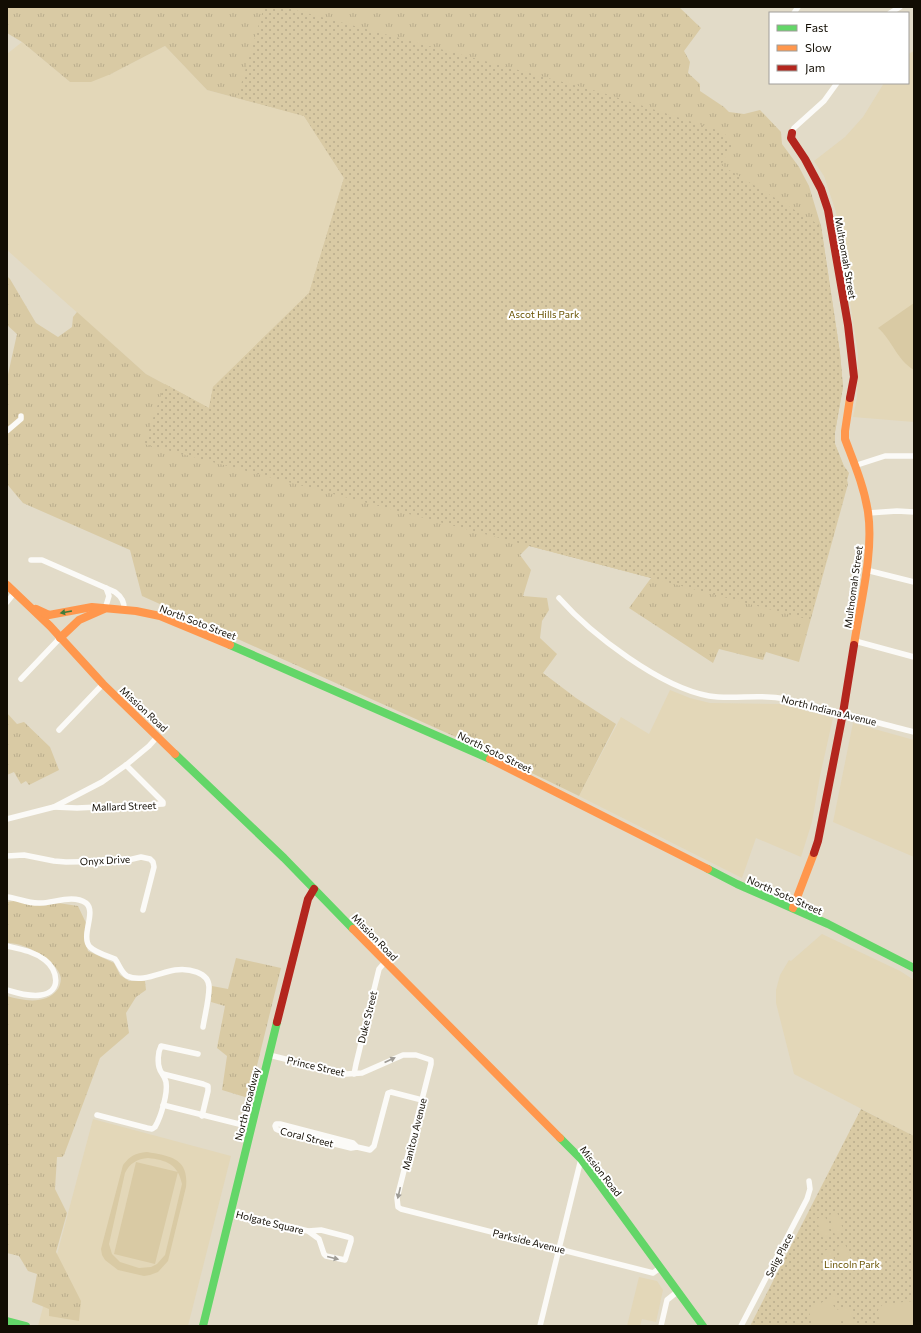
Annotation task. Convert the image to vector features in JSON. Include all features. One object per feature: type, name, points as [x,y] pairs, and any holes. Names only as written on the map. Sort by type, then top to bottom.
[{"type":"main road","name":"Multnomah Street","points":[[792,134],[791,138],[793,142],[821,189],[828,210],[854,377],[844,431],[846,443],[862,487],[868,513],[869,542],[866,570],[843,713],[818,841],[808,874],[793,908]]},
{"type":"main road","name":"Mission Road","points":[[7,585],[27,603],[103,684],[284,858],[581,1159],[703,1326]]},
{"type":"main road","points":[[27,603],[43,613],[49,614],[92,607],[105,609]]},
{"type":"main road","name":"North Soto Street","points":[[60,638],[78,620],[105,609],[124,610],[160,616],[198,631],[480,754],[737,884],[793,908],[914,968]]},
{"type":"main road","name":"North Broadway","points":[[203,1326],[308,899],[314,889]]},
{"type":"main road","points":[[7,1321],[26,1326]]},
{"type":"street","points":[[792,134],[794,128],[824,100],[836,84]]},
{"type":"street","points":[[7,431],[21,419],[21,416]]},
{"type":"street","points":[[854,466],[885,456],[914,456]]},
{"type":"street","points":[[868,513],[897,510],[914,512]]},
{"type":"street","points":[[31,560],[42,560],[106,588],[122,598],[125,603],[124,610]]},
{"type":"street","points":[[866,570],[914,582]]},
{"type":"street","points":[[105,609],[109,596],[106,588]]},
{"type":"street","points":[[7,602],[15,592]]},
{"type":"street","name":"North Indiana Avenue","points":[[559,598],[593,631],[624,655],[667,680],[688,690],[710,696],[729,698],[778,697],[914,732]]},
{"type":"street","points":[[21,679],[60,638]]},
{"type":"street","points":[[855,642],[914,657]]},
{"type":"street","points":[[59,730],[103,684]]},
{"type":"street","points":[[7,819],[54,807],[102,782],[126,765],[149,746],[158,736]]},
{"type":"street","name":"Mallard Street","points":[[54,807],[92,808],[160,806],[163,804],[163,802],[126,765]]},
{"type":"street","name":"Onyx Drive","points":[[7,856],[24,855],[66,862],[124,861],[141,857],[150,859],[153,862],[154,867],[143,910]]},
{"type":"street","points":[[7,897],[35,903],[73,899],[85,903],[89,907],[90,913],[87,935],[90,947],[115,959],[126,975],[134,978],[148,977],[175,970],[201,973],[207,978],[210,986],[203,1027]]},
{"type":"street","points":[[7,946],[25,950],[44,959],[54,970],[56,981],[50,992],[42,995],[32,995],[7,990]]},
{"type":"street","name":"Duke Street","points":[[354,1074],[379,969],[385,962]]},
{"type":"street","points":[[97,1115],[152,1129],[158,1123],[166,1088],[166,1080],[160,1070],[158,1061],[161,1046],[198,1054]]},
{"type":"street","name":"Prince Street","points":[[269,1055],[339,1073],[354,1074],[362,1073],[402,1055],[416,1055],[431,1060]]},
{"type":"street","name":"Manitou Avenue","points":[[398,1207],[398,1198],[431,1060]]},
{"type":"street","points":[[163,1074],[208,1086],[202,1116]]},
{"type":"street","name":"Coral Street","points":[[357,1147],[353,1143],[280,1124],[276,1124],[275,1126],[278,1130],[351,1148],[357,1147],[372,1149],[388,1093],[391,1092],[422,1100]]},
{"type":"street","points":[[163,1105],[202,1116],[251,1127]]},
{"type":"street","points":[[540,1326],[581,1159]]},
{"type":"street","name":"Selig Place","points":[[741,1326],[808,1199],[810,1189],[809,1181]]},
{"type":"street","name":"Parkside Avenue","points":[[398,1207],[407,1211],[559,1248],[653,1273],[660,1268]]},
{"type":"street","name":"Holgate Square","points":[[231,1212],[308,1231],[327,1231],[351,1238],[345,1260],[326,1256],[319,1239],[308,1231]]},
{"type":"street","points":[[661,1326],[667,1300],[677,1292]]},
{"type":"shaded area","points":[[22,42],[70,82],[111,74],[165,46],[207,90],[304,116],[344,178],[309,293],[213,387],[209,408],[146,374],[7,250],[7,54]]},
{"type":"shaded area","points":[[914,51],[914,422],[853,417],[857,398],[858,354],[836,212],[824,176],[814,161],[845,137],[863,117],[883,84],[909,84],[909,54]]},
{"type":"shaded area","points":[[670,690],[690,698],[710,703],[780,704],[833,718],[820,776],[812,822],[801,857],[756,838],[742,878],[579,796],[621,717],[649,734]]},
{"type":"shaded area","points":[[853,723],[914,740],[914,857],[833,822]]},
{"type":"shaded area","points":[[822,934],[900,971],[914,980],[914,1136],[794,1074],[776,1003],[776,990],[780,975],[789,960],[791,961]]},
{"type":"shaded area","points":[[93,1119],[231,1156],[188,1326],[38,1326]]},
{"type":"shaded area","points":[[639,1277],[657,1281],[663,1290],[656,1322],[642,1319],[640,1326],[627,1326]]},
{"type":"green space","name":"Ascot Hills Park","points":[[7,7],[679,7],[701,28],[684,51],[690,62],[688,73],[700,84],[700,91],[729,112],[744,114],[760,110],[781,132],[782,144],[799,167],[809,186],[821,226],[840,353],[843,387],[835,432],[835,444],[844,467],[848,484],[799,662],[766,652],[763,660],[719,649],[713,663],[629,608],[651,578],[529,546],[520,555],[531,570],[523,596],[547,598],[549,610],[542,621],[540,638],[557,654],[543,673],[576,698],[616,724],[579,796],[478,747],[142,596],[130,550],[23,503],[7,484],[7,379],[17,334],[7,325],[7,276],[36,323],[58,337],[72,327],[73,317],[77,312],[146,374],[209,408],[213,387],[309,293],[344,178],[304,116],[207,90],[165,46],[111,74],[91,82],[70,82],[22,42],[7,33]]},
{"type":"green space","name":"Ascot Hills Park","points":[[264,7],[284,7],[600,92],[723,132],[733,143],[721,165],[821,226],[840,353],[843,387],[835,432],[835,444],[844,466],[849,473],[810,620],[144,444],[165,384],[209,408],[213,387],[309,293],[344,178],[304,116],[237,98]]},
{"type":"green space","points":[[914,303],[914,370],[903,361],[878,328]]},
{"type":"green space","points":[[7,713],[17,724],[24,722],[50,747],[59,770],[29,785],[26,781],[21,784],[14,772],[7,775]]},
{"type":"green space","points":[[14,901],[43,906],[58,903],[78,906],[86,923],[84,937],[88,951],[114,963],[120,975],[129,981],[145,981],[146,990],[136,997],[126,1013],[129,1033],[100,1058],[64,1155],[62,1157],[57,1157],[55,1189],[67,1213],[56,1252],[81,1301],[79,1321],[49,1316],[49,1309],[32,1302],[37,1274],[28,1271],[19,1256],[7,1253],[7,996],[27,1000],[41,1000],[47,998],[58,989],[61,978],[57,969],[52,963],[38,953],[21,945],[7,943],[7,902]]},
{"type":"green space","points":[[236,958],[281,968],[250,1094],[245,1097],[222,1090],[227,1056],[217,1048],[225,1006],[211,1002],[212,986],[228,989]]},
{"type":"green space","name":"Lincoln Park","points":[[861,1109],[914,1136],[914,1326],[750,1326]]},
{"type":"green space","points":[[143,1152],[163,1155],[176,1160],[181,1164],[186,1177],[186,1187],[168,1261],[158,1272],[144,1276],[118,1270],[105,1260],[101,1249],[123,1165],[128,1159]],"holes":[[[148,1158],[160,1160],[170,1164],[178,1172],[182,1184],[165,1255],[157,1264],[151,1267],[139,1268],[120,1262],[112,1254],[109,1244],[125,1173],[132,1164],[140,1159]]]},
{"type":"green space","points":[[136,1162],[178,1172],[155,1264],[114,1254]]},
{"type":"green space","points":[[837,1212],[844,1232],[835,1235],[829,1215]]},
{"type":"green space","points":[[825,1216],[831,1236],[823,1238],[816,1219]]},
{"type":"green space","points":[[845,1244],[852,1263],[843,1266],[837,1247]]},
{"type":"green space","points":[[831,1249],[837,1268],[829,1271],[822,1251]]},
{"type":"green space","points":[[832,1296],[839,1298],[832,1303],[836,1310],[845,1307],[851,1312],[854,1326],[845,1326],[846,1323],[842,1321],[830,1326],[816,1326],[807,1309]]},
{"type":"green space","points":[[914,1301],[914,1326],[880,1326],[878,1310],[883,1304]]},
{"type":"traffic: fast","points":[[230,645],[490,759]]},
{"type":"traffic: fast","points":[[175,754],[284,858],[353,929]]},
{"type":"traffic: fast","points":[[708,869],[737,884],[828,924],[914,968]]},
{"type":"traffic: fast","points":[[203,1326],[277,1022]]},
{"type":"traffic: fast","points":[[560,1138],[581,1159],[703,1326]]},
{"type":"traffic: fast","points":[[7,1321],[26,1326]]},
{"type":"traffic: slow","points":[[850,398],[845,439],[864,493],[868,512],[869,528],[866,578],[854,645]]},
{"type":"traffic: slow","points":[[7,585],[50,626],[103,684],[175,754]]},
{"type":"traffic: slow","points":[[36,609],[49,615],[92,607],[136,611],[160,616],[230,645]]},
{"type":"traffic: slow","points":[[60,638],[79,620],[104,609]]},
{"type":"traffic: slow","points":[[490,759],[708,869]]},
{"type":"traffic: slow","points":[[793,908],[814,853]]},
{"type":"traffic: slow","points":[[353,929],[560,1138]]},
{"type":"traffic: jam","points":[[792,133],[791,138],[805,159],[821,189],[828,210],[848,325],[854,377],[850,398]]},
{"type":"traffic: jam","points":[[814,853],[818,841],[843,713],[854,645]]},
{"type":"traffic: jam","points":[[277,1022],[308,899],[314,889]]}]
